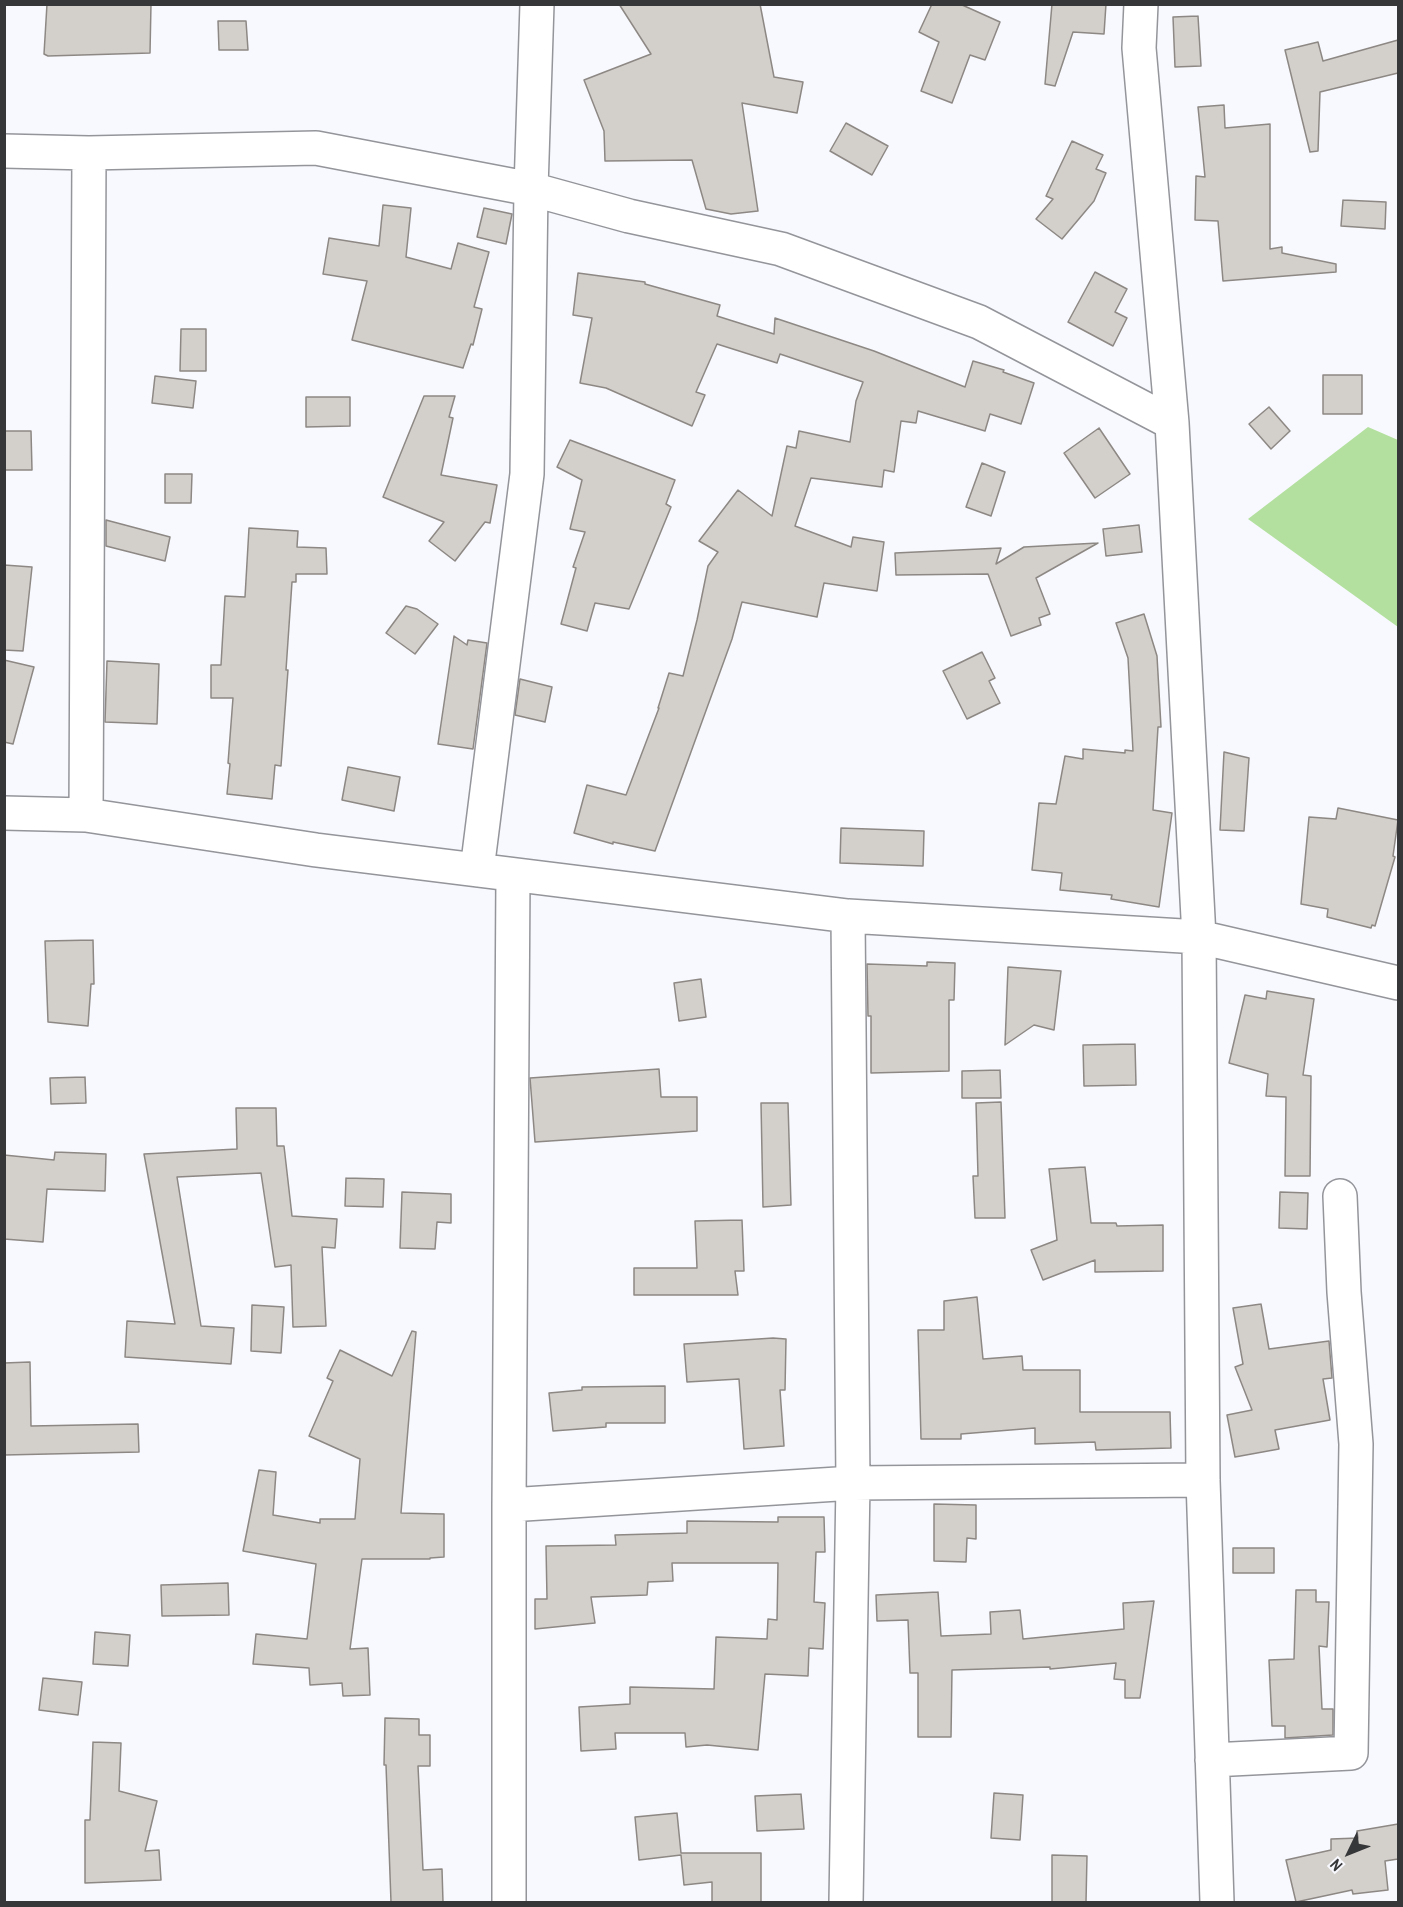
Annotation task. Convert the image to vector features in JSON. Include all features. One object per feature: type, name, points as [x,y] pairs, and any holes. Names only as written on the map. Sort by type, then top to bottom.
[{"type":"street","points":[[477,870],[527,474],[531,189],[537,4]]},
{"type":"street","points":[[1141,4],[1139,48],[1172,423],[1199,937],[1203,1480],[1217,1902]]},
{"type":"street","points":[[4,151],[89,153],[316,148],[531,189],[629,216],[792,253],[980,322],[1172,423]]},
{"type":"street","points":[[86,815],[89,153]]},
{"type":"street","points":[[4,813],[86,815],[316,850],[848,916],[1199,937],[1398,983]]},
{"type":"street","points":[[509,1902],[513,875]]},
{"type":"street","points":[[846,1902],[853,1483],[848,916]]},
{"type":"street","points":[[1212,1760],[1351,1753],[1356,1444],[1344,1292],[1340,1196]]},
{"type":"street","points":[[509,1505],[853,1483],[1203,1480]]},
{"type":"green space","points":[[1368,427],[1398,440],[1398,627],[1248,519]]},
{"type":"building","points":[[47,4],[151,4],[150,53],[48,56],[44,54]]},
{"type":"building","points":[[619,4],[760,4],[774,77],[803,82],[797,113],[742,103],[758,211],[731,214],[706,209],[692,160],[605,161],[604,131],[584,80],[651,54]]},
{"type":"building","points":[[932,4],[960,4],[1000,22],[985,60],[970,55],[952,103],[921,91],[939,42],[919,32]]},
{"type":"building","points":[[1052,4],[1106,4],[1104,34],[1073,32],[1055,86],[1045,84]]},
{"type":"building","points":[[1198,16],[1201,66],[1175,67],[1173,17]]},
{"type":"building","points":[[218,21],[246,21],[248,50],[219,50]]},
{"type":"building","points":[[1398,40],[1398,73],[1320,92],[1318,151],[1310,152],[1285,50],[1318,42],[1323,61]]},
{"type":"building","points":[[1224,105],[1225,128],[1270,124],[1270,249],[1282,247],[1282,253],[1336,264],[1336,272],[1223,281],[1218,221],[1195,220],[1196,176],[1205,177],[1198,107]]},
{"type":"building","points":[[846,123],[888,146],[872,175],[830,151]]},
{"type":"building","points":[[1072,141],[1103,155],[1096,169],[1106,173],[1094,201],[1062,239],[1036,219],[1053,199],[1046,196]]},
{"type":"building","points":[[1343,200],[1386,202],[1385,229],[1341,226]]},
{"type":"building","points":[[383,205],[411,208],[406,257],[451,269],[458,243],[489,252],[474,307],[482,309],[473,345],[471,344],[463,368],[352,340],[367,281],[323,274],[329,238],[379,246]]},
{"type":"building","points":[[484,208],[512,214],[506,244],[477,237]]},
{"type":"building","points":[[1095,272],[1127,289],[1115,312],[1127,318],[1113,346],[1068,322]]},
{"type":"building","points":[[578,273],[645,282],[645,284],[720,305],[717,316],[774,334],[775,318],[874,351],[965,387],[973,361],[1004,370],[1003,372],[1034,383],[1021,424],[990,414],[985,431],[918,411],[916,423],[901,421],[894,472],[884,470],[882,487],[811,478],[795,526],[851,547],[853,537],[884,542],[877,591],[824,583],[817,617],[742,602],[732,639],[655,851],[613,842],[613,844],[574,833],[587,785],[626,795],[659,708],[669,673],[683,676],[708,566],[718,552],[699,541],[738,490],[772,516],[787,446],[796,448],[799,431],[850,442],[856,401],[863,382],[780,354],[777,363],[717,344],[696,392],[705,395],[692,426],[606,388],[580,383],[592,318],[573,315]]},
{"type":"building","points":[[181,329],[206,329],[206,371],[180,371]]},
{"type":"building","points":[[1323,375],[1362,375],[1362,414],[1323,414]]},
{"type":"building","points":[[155,376],[196,381],[193,408],[152,403]]},
{"type":"building","points":[[424,396],[455,396],[449,417],[453,418],[441,475],[497,485],[490,523],[485,522],[455,561],[429,541],[444,522],[383,497]]},
{"type":"building","points":[[306,397],[350,397],[350,426],[306,427]]},
{"type":"building","points":[[1269,407],[1290,431],[1271,449],[1249,424]]},
{"type":"building","points":[[1099,428],[1130,474],[1095,498],[1064,453]]},
{"type":"building","points":[[4,431],[31,431],[32,470],[4,470]]},
{"type":"building","points":[[570,440],[675,480],[666,504],[671,507],[629,609],[595,603],[587,631],[561,624],[576,568],[573,567],[585,532],[570,529],[582,480],[557,467]]},
{"type":"building","points":[[982,463],[1005,472],[991,516],[966,507]]},
{"type":"building","points":[[165,474],[192,474],[191,503],[165,503]]},
{"type":"building","points":[[106,520],[170,537],[165,561],[106,546]]},
{"type":"building","points":[[1139,525],[1142,552],[1106,556],[1103,529]]},
{"type":"building","points":[[249,528],[298,531],[297,547],[326,548],[327,574],[296,574],[296,582],[292,582],[281,766],[275,765],[272,799],[227,794],[233,698],[211,698],[211,665],[221,665],[225,596],[245,597]]},
{"type":"building","points":[[1098,543],[1036,578],[1050,614],[1039,618],[1041,625],[1011,636],[988,574],[896,575],[895,553],[1001,548],[996,564],[1024,547]]},
{"type":"building","points":[[4,565],[32,567],[23,651],[4,650]]},
{"type":"building","points":[[406,606],[417,609],[438,624],[415,654],[386,633]]},
{"type":"building","points":[[1144,614],[1157,656],[1161,727],[1158,727],[1153,810],[1172,813],[1159,907],[1111,899],[1112,895],[1060,890],[1062,873],[1032,870],[1039,803],[1056,804],[1065,756],[1083,759],[1083,749],[1125,753],[1125,750],[1133,751],[1128,658],[1116,623]]},
{"type":"building","points":[[454,636],[467,645],[468,640],[487,643],[473,749],[438,744]]},
{"type":"building","points":[[982,652],[995,678],[989,681],[1000,703],[967,719],[943,671]]},
{"type":"building","points":[[4,660],[34,667],[13,744],[4,742]]},
{"type":"building","points":[[107,661],[159,664],[157,724],[105,722]]},
{"type":"building","points":[[520,679],[552,687],[545,722],[515,715]]},
{"type":"building","points":[[1224,752],[1249,758],[1244,831],[1220,830]]},
{"type":"building","points":[[348,767],[400,777],[394,811],[342,800]]},
{"type":"building","points":[[1338,808],[1398,820],[1393,856],[1395,857],[1375,926],[1372,925],[1371,928],[1327,917],[1328,909],[1301,904],[1309,817],[1336,819]]},
{"type":"building","points":[[841,828],[924,831],[923,866],[840,863]]},
{"type":"building","points":[[93,940],[94,984],[91,984],[88,1026],[48,1022],[45,941]]},
{"type":"building","points":[[927,962],[955,963],[954,1000],[949,1000],[949,1071],[871,1073],[871,1016],[868,1016],[867,964],[927,966]]},
{"type":"building","points":[[1008,967],[1061,971],[1054,1030],[1034,1025],[1005,1045]]},
{"type":"building","points":[[701,979],[706,1017],[679,1021],[674,983]]},
{"type":"building","points":[[1267,991],[1314,999],[1303,1075],[1311,1076],[1310,1176],[1285,1176],[1286,1097],[1266,1096],[1268,1074],[1229,1063],[1245,995],[1266,999]]},
{"type":"building","points":[[1135,1044],[1136,1085],[1084,1086],[1083,1045]]},
{"type":"building","points":[[659,1069],[661,1097],[697,1097],[697,1131],[535,1142],[530,1078]]},
{"type":"building","points":[[1000,1070],[1001,1098],[962,1098],[962,1071]]},
{"type":"building","points":[[85,1077],[86,1103],[51,1104],[50,1078]]},
{"type":"building","points":[[1001,1102],[1005,1218],[975,1218],[973,1176],[978,1176],[976,1103]]},
{"type":"building","points":[[761,1103],[788,1103],[791,1205],[763,1207]]},
{"type":"building","points":[[236,1108],[276,1108],[277,1146],[284,1146],[292,1216],[337,1219],[335,1248],[322,1247],[326,1326],[293,1327],[291,1265],[275,1267],[261,1173],[177,1177],[201,1326],[234,1328],[231,1364],[125,1357],[127,1321],[175,1324],[144,1154],[237,1149]]},
{"type":"building","points":[[55,1152],[106,1154],[105,1191],[47,1189],[43,1242],[4,1239],[4,1155],[54,1160]]},
{"type":"building","points":[[1085,1167],[1091,1223],[1116,1223],[1117,1226],[1163,1225],[1163,1271],[1095,1272],[1095,1260],[1043,1280],[1031,1250],[1057,1240],[1049,1169]]},
{"type":"building","points":[[346,1178],[384,1179],[383,1207],[345,1206]]},
{"type":"building","points":[[402,1192],[451,1194],[451,1223],[437,1222],[435,1249],[400,1248]]},
{"type":"building","points":[[1280,1192],[1308,1193],[1307,1229],[1279,1228]]},
{"type":"building","points":[[742,1220],[744,1271],[735,1271],[738,1295],[634,1295],[634,1268],[697,1268],[695,1221]]},
{"type":"building","points":[[977,1297],[983,1359],[1022,1356],[1023,1370],[1080,1370],[1080,1412],[1170,1412],[1171,1448],[1096,1450],[1095,1442],[1035,1444],[1035,1428],[961,1434],[961,1439],[921,1439],[918,1330],[944,1330],[944,1301]]},
{"type":"building","points":[[1261,1304],[1269,1349],[1329,1341],[1332,1378],[1323,1379],[1330,1420],[1275,1430],[1279,1449],[1235,1457],[1227,1415],[1252,1410],[1235,1367],[1243,1364],[1233,1308]]},
{"type":"building","points":[[252,1305],[284,1307],[281,1353],[251,1351]]},
{"type":"building","points":[[412,1331],[416,1332],[401,1513],[444,1514],[444,1557],[362,1559],[350,1649],[368,1648],[370,1695],[343,1696],[342,1683],[310,1685],[309,1668],[253,1664],[256,1634],[307,1639],[316,1564],[243,1551],[259,1470],[276,1472],[273,1515],[320,1523],[320,1519],[355,1519],[360,1459],[309,1436],[333,1381],[327,1378],[340,1350],[392,1376]]},
{"type":"building","points":[[786,1339],[785,1390],[780,1390],[784,1446],[744,1449],[739,1379],[687,1382],[684,1344]]},
{"type":"building","points":[[30,1362],[31,1426],[138,1424],[139,1452],[4,1455],[4,1363]]},
{"type":"building","points":[[665,1386],[665,1423],[606,1423],[606,1427],[553,1431],[549,1393],[582,1390],[582,1387]]},
{"type":"building","points":[[934,1504],[976,1505],[976,1539],[967,1538],[966,1562],[934,1561]]},
{"type":"building","points":[[778,1517],[824,1517],[825,1552],[816,1552],[814,1602],[825,1603],[823,1649],[809,1648],[808,1676],[765,1674],[758,1750],[707,1745],[686,1747],[685,1733],[615,1733],[616,1749],[581,1751],[579,1707],[630,1704],[630,1687],[714,1689],[716,1637],[767,1639],[768,1619],[777,1620],[778,1563],[672,1563],[673,1581],[648,1582],[647,1595],[591,1597],[595,1623],[535,1629],[535,1599],[547,1599],[546,1546],[616,1545],[615,1535],[687,1533],[687,1521],[778,1522]]},
{"type":"building","points":[[1233,1548],[1274,1548],[1274,1573],[1233,1573]]},
{"type":"building","points":[[228,1583],[229,1615],[162,1616],[161,1585]]},
{"type":"building","points":[[1296,1590],[1316,1590],[1316,1602],[1329,1602],[1327,1647],[1319,1646],[1322,1709],[1333,1709],[1333,1735],[1285,1738],[1285,1726],[1272,1726],[1269,1660],[1294,1659]]},
{"type":"building","points":[[938,1592],[941,1636],[991,1634],[990,1612],[1020,1610],[1023,1639],[1124,1629],[1123,1603],[1154,1601],[1140,1698],[1125,1698],[1125,1680],[1114,1679],[1116,1663],[1050,1669],[1050,1667],[952,1670],[951,1737],[918,1737],[918,1673],[910,1673],[908,1620],[877,1621],[876,1595]]},
{"type":"building","points":[[95,1632],[130,1635],[128,1666],[93,1664]]},
{"type":"building","points":[[43,1678],[82,1682],[78,1715],[39,1710]]},
{"type":"building","points":[[385,1718],[419,1719],[419,1735],[430,1735],[430,1766],[418,1766],[423,1870],[442,1869],[443,1902],[391,1902],[386,1765],[384,1765]]},
{"type":"building","points":[[93,1742],[121,1743],[119,1791],[157,1801],[145,1851],[159,1850],[161,1880],[85,1883],[85,1820],[90,1820]]},
{"type":"building","points":[[994,1793],[1023,1795],[1020,1840],[991,1838]]},
{"type":"building","points":[[801,1794],[804,1829],[757,1831],[755,1796]]},
{"type":"building","points":[[677,1813],[681,1853],[761,1853],[761,1902],[712,1902],[712,1882],[684,1885],[681,1855],[639,1860],[635,1817]]},
{"type":"building","points":[[1398,1824],[1398,1859],[1385,1861],[1388,1890],[1353,1894],[1352,1890],[1296,1902],[1286,1860],[1331,1850],[1331,1839],[1358,1838],[1357,1831]]},
{"type":"building","points":[[1052,1855],[1087,1856],[1086,1902],[1052,1902]]}]
